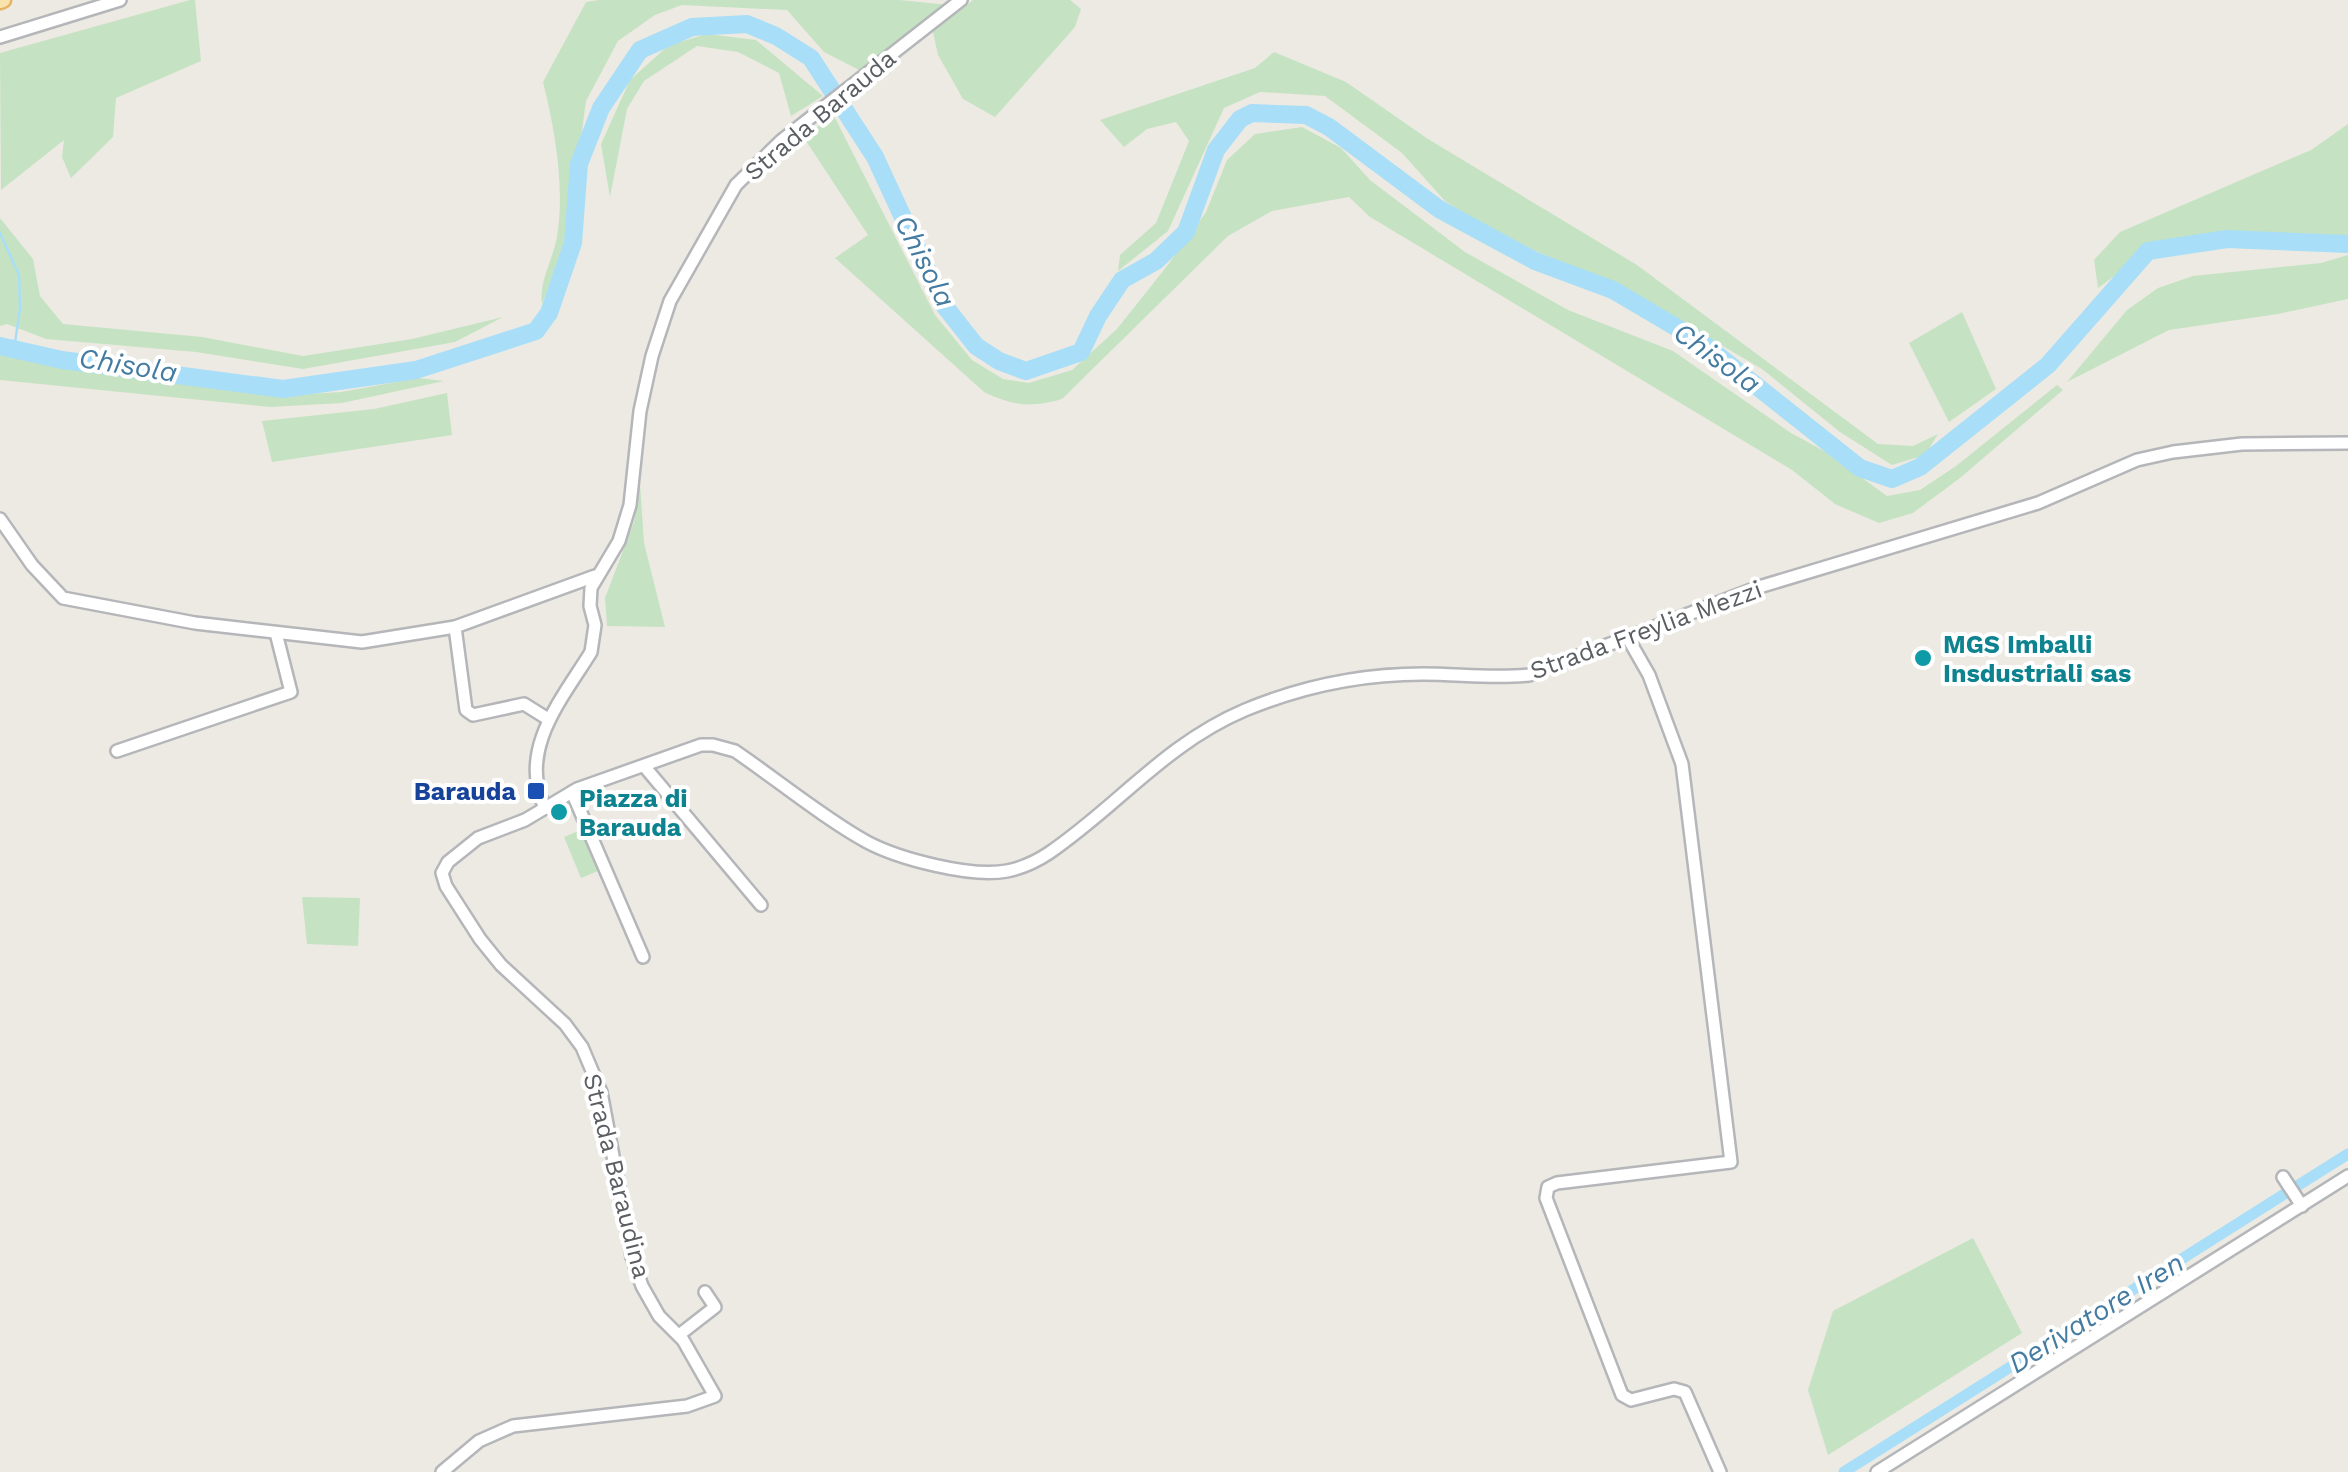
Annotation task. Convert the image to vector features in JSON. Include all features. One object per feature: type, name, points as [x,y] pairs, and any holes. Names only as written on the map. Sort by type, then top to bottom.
[{"type":"street","points":[[0,37],[120,0]]},
{"type":"street","name":"Strada Barauda","points":[[595,576],[619,541],[630,505],[640,410],[670,301],[736,185],[782,140],[961,0]]},
{"type":"street","name":"Strada Freylia Mezzi","points":[[545,808],[572,792],[700,745],[714,744],[735,751],[868,842],[950,868],[1006,872],[1050,852],[1157,762],[1210,726],[1319,684],[1356,677],[1425,674],[1498,679],[1529,675],[1629,640],[1759,587],[2038,503],[2137,460],[2242,444],[2348,443]]},
{"type":"street","points":[[0,520],[63,598],[276,634],[375,642],[454,627],[595,576]]},
{"type":"street","points":[[545,808],[536,772],[539,743],[548,719],[591,652],[596,625],[590,588],[595,576]]},
{"type":"street","points":[[454,627],[466,710],[473,715],[524,704],[548,719]]},
{"type":"street","points":[[118,751],[291,692],[276,634]]},
{"type":"street","points":[[1629,640],[1649,676],[1682,764],[1730,1162],[1557,1183],[1548,1186],[1546,1198],[1622,1394],[1631,1400],[1674,1388],[1685,1392],[1720,1472]]},
{"type":"street","points":[[644,766],[760,905]]},
{"type":"street","points":[[572,792],[643,957]]},
{"type":"street","name":"Strada Baraudina","points":[[442,1472],[479,1441],[513,1426],[687,1406],[715,1396],[678,1336],[658,1316],[632,1257],[601,1092],[582,1047],[565,1024],[480,939],[446,886],[442,873],[448,862],[478,838],[545,808]]},
{"type":"street","points":[[1878,1472],[2348,1176]]},
{"type":"street","points":[[2283,1177],[2300,1204]]},
{"type":"street","points":[[678,1336],[715,1307],[705,1292]]},
{"type":"green space","points":[[195,0],[201,61],[116,98],[113,137],[71,178],[62,157],[64,140],[1,190],[0,53]]},
{"type":"green space","points":[[900,0],[949,5],[861,71],[824,52],[787,10],[682,5],[655,15],[618,41],[586,101],[567,241],[542,304],[544,278],[557,237],[560,198],[555,139],[543,82],[586,2]]},
{"type":"green space","points":[[973,0],[1070,0],[1081,9],[1075,27],[995,117],[963,99],[938,55],[933,32]]},
{"type":"green space","points":[[707,34],[756,40],[823,96],[791,116],[779,73],[738,52],[697,46],[644,81],[627,109],[610,197],[601,144],[630,80],[669,45]]},
{"type":"green space","points":[[1274,52],[1346,82],[1428,139],[1637,265],[1878,444],[1913,446],[1938,434],[1925,455],[1892,465],[1840,432],[1762,369],[1663,311],[1487,228],[1445,201],[1402,153],[1325,96],[1260,92],[1224,108],[1168,231],[1118,271],[1120,255],[1156,223],[1189,141],[1176,122],[1147,129],[1124,147],[1100,120],[1255,68]]},
{"type":"green space","points":[[833,114],[935,315],[972,360],[1003,379],[1029,383],[1072,370],[1117,329],[1167,266],[1206,212],[1227,160],[1255,134],[1302,127],[1341,148],[1370,180],[1465,252],[1568,310],[1673,351],[1887,496],[1920,490],[2057,385],[2063,390],[1913,513],[1879,523],[1835,504],[1792,470],[1370,217],[1349,197],[1272,211],[1228,236],[1062,399],[1041,404],[1014,403],[984,392],[835,258],[868,235],[804,138]]},
{"type":"green space","points":[[2348,124],[2348,244],[2231,231],[2148,251],[2098,288],[2094,260],[2120,232],[2311,150]]},
{"type":"green space","points":[[0,218],[33,259],[40,296],[63,324],[202,337],[303,356],[412,339],[503,317],[455,342],[303,369],[196,352],[46,339],[7,324],[0,326]]},
{"type":"green space","points":[[2348,255],[2348,299],[2169,330],[2067,382],[2127,310],[2158,288],[2193,276],[2321,263]]},
{"type":"green space","points":[[1962,312],[1996,389],[1949,422],[1909,343]]},
{"type":"green space","points":[[0,354],[71,368],[272,396],[341,392],[418,378],[444,381],[342,403],[270,407],[0,380]]},
{"type":"green space","points":[[447,393],[452,435],[272,462],[262,421],[374,409]]},
{"type":"green space","points":[[640,483],[644,543],[665,627],[607,626],[605,598],[634,522]]},
{"type":"green space","points":[[581,830],[598,871],[581,878],[564,837]]},
{"type":"green space","points":[[302,897],[360,898],[358,946],[307,944]]},
{"type":"green space","points":[[1973,1238],[2022,1333],[1828,1455],[1808,1390],[1833,1311]]},
{"type":"waterway","name":"Chisola","points":[[0,346],[62,360],[283,389],[416,370],[536,331],[549,313],[573,243],[579,164],[601,108],[640,50],[692,27],[747,24],[776,36],[811,58],[875,157],[943,304],[976,346],[999,361],[1026,371],[1081,352],[1098,316],[1122,280],[1156,261],[1186,232],[1216,150],[1240,119],[1252,113],[1306,115],[1329,127],[1439,209],[1535,261],[1613,290],[1701,342],[1860,468],[1892,479],[1920,467],[2048,365],[2148,251],[2227,239],[2348,244]]},
{"type":"waterway","points":[[0,233],[19,275],[20,308],[14,350]]},
{"type":"waterway","name":"Derivatore Iren","points":[[1844,1472],[2348,1154]]},
{"type":"place","name":"MGS Imballi Insdustriali sas","points":[[1923,658]]},
{"type":"place","name":"Barauda","points":[[536,791]]},
{"type":"place","name":"Piazza di Barauda","points":[[559,812]]}]
